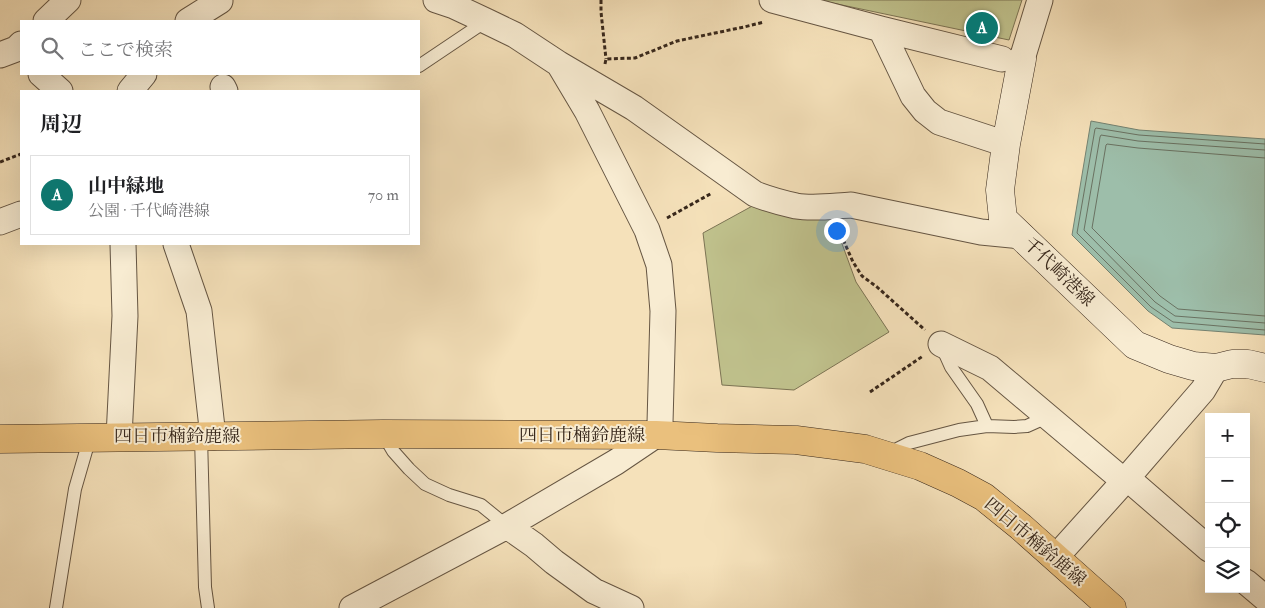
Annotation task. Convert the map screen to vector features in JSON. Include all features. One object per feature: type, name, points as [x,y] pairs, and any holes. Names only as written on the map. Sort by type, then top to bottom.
[{"type":"main road","name":"千代崎港線","points":[[1012,59],[1006,144],[1000,190],[1003,220],[1135,345],[1192,366],[1216,368],[1232,364],[1248,364],[1265,368]]},
{"type":"main road","name":"四日市楠鈴鹿線","points":[[0,439],[383,434],[656,435],[796,440],[865,448],[928,469],[984,497],[1112,608]]},
{"type":"street","points":[[47,20],[68,0]]},
{"type":"street","points":[[190,20],[219,0]]},
{"type":"street","points":[[436,0],[515,35],[559,64],[634,108],[755,194],[797,206],[831,207],[850,205],[981,232],[1022,236]]},
{"type":"street","points":[[772,10],[881,29],[1012,59],[1040,0]]},
{"type":"street","points":[[881,29],[913,96],[925,111],[939,122],[1006,144]]},
{"type":"street","points":[[352,608],[506,526],[616,462],[656,435],[660,423],[663,311],[659,265],[647,230],[587,111],[559,64]]},
{"type":"street","points":[[42,75],[59,90]]},
{"type":"street","points":[[131,90],[143,75]]},
{"type":"street","points":[[0,222],[20,214]]},
{"type":"street","points":[[119,437],[125,316],[123,245]]},
{"type":"street","points":[[176,245],[199,311],[207,437]]},
{"type":"street","points":[[941,344],[990,368],[1208,548]]},
{"type":"street","points":[[1055,558],[1203,390],[1216,368]]},
{"type":"street","points":[[506,526],[594,591],[631,608]]},
{"type":"street","points":[[1250,585],[1265,598]]},
{"type":"lane","points":[[420,65],[486,21]]},
{"type":"lane","points":[[941,344],[950,367],[977,404],[987,426]]},
{"type":"lane","points":[[885,455],[924,438],[987,426],[1027,426],[1047,417]]},
{"type":"lane","points":[[383,434],[393,451],[425,484],[449,495],[481,505],[506,526]]},
{"type":"lane","points":[[56,608],[75,488],[90,437]]},
{"type":"lane","points":[[207,437],[205,587],[208,608]]},
{"type":"path","points":[[601,0],[606,59],[602,89]]},
{"type":"path","points":[[606,59],[635,58],[677,41],[744,27],[772,10]]},
{"type":"path","points":[[0,162],[20,154]]},
{"type":"path","points":[[647,230],[734,180]]},
{"type":"path","points":[[831,207],[840,234],[862,276],[941,344],[870,392]]},
{"type":"green space","points":[[818,0],[1022,0],[1009,40]]},
{"type":"green space","points":[[756,204],[833,219],[856,282],[889,332],[794,390],[722,385],[703,233]]},
{"type":"water","points":[[1091,121],[1139,130],[1265,139],[1265,335],[1172,328],[1148,311],[1072,235]]},
{"type":"place","name":"山中緑地","points":[[982,28]]}]
